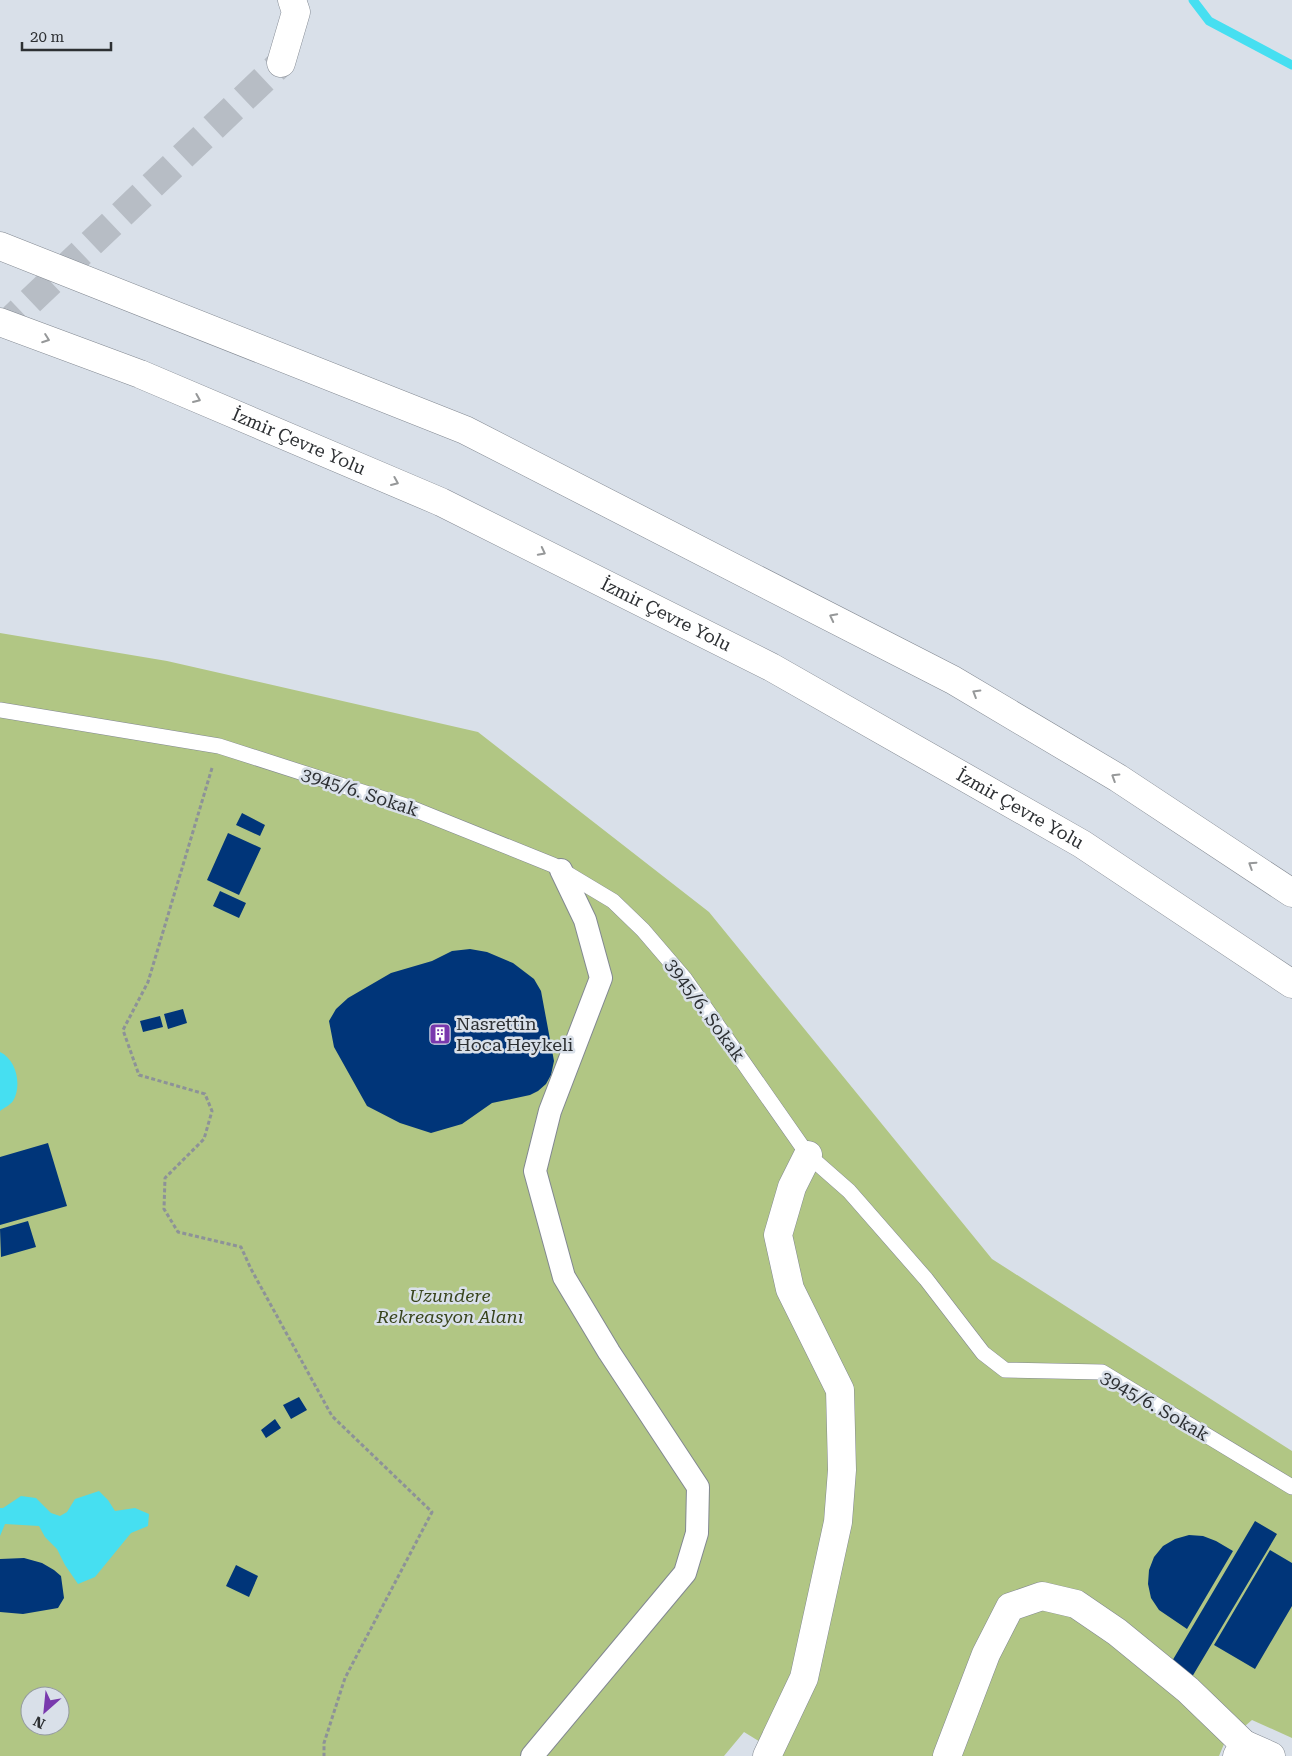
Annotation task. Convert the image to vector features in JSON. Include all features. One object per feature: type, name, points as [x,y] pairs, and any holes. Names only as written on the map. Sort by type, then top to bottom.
[{"type":"main road","points":[[281,64],[296,12],[292,0]]},
{"type":"main road","points":[[0,246],[465,430],[953,680],[1118,778],[1292,893]]},
{"type":"main road","name":"İzmir Çevre Yolu","points":[[0,322],[140,374],[441,502],[771,668],[1082,844],[1292,984]]},
{"type":"main road","points":[[767,1756],[804,1678],[838,1522],[842,1470],[840,1390],[790,1289],[778,1236],[792,1187],[808,1155]]},
{"type":"main road","points":[[947,1756],[986,1654],[1010,1607],[1042,1596],[1076,1604],[1117,1632],[1188,1690],[1241,1750],[1271,1756]]},
{"type":"street","points":[[532,1756],[684,1573],[697,1533],[698,1487],[609,1352],[564,1277],[535,1171],[550,1111],[600,978],[586,920],[561,870]]},
{"type":"lane","name":"3945/6. Sokak","points":[[0,710],[219,746],[406,806],[553,865],[613,901],[643,930],[679,972],[808,1155],[849,1191],[926,1279],[983,1353],[1005,1370],[1102,1372],[1292,1487]]},
{"type":"path","points":[[219,746],[148,982],[123,1030],[139,1075],[205,1094],[212,1111],[204,1138],[165,1178],[164,1209],[178,1232],[241,1247],[251,1269],[332,1416],[432,1512],[345,1678],[324,1743],[324,1756]]},
{"type":"green space","name":"Uzundere Rekreasyon Alanı","points":[[0,633],[167,661],[478,732],[709,912],[992,1259],[1292,1451],[1292,1738],[1252,1720],[1224,1744],[1219,1756],[783,1756],[744,1732],[724,1756],[0,1756]]},
{"type":"water","points":[[0,1052],[6,1056],[14,1067],[17,1088],[13,1101],[0,1111]]},
{"type":"water","points":[[99,1491],[115,1511],[135,1508],[149,1514],[148,1526],[131,1533],[95,1577],[78,1584],[57,1549],[45,1537],[39,1526],[5,1524],[0,1536],[0,1508],[21,1496],[36,1498],[51,1513],[60,1516],[67,1512],[75,1499]]},
{"type":"building","points":[[242,813],[265,825],[260,836],[236,825]]},
{"type":"building","points":[[228,833],[261,848],[239,895],[207,880]]},
{"type":"building","points":[[220,891],[246,903],[239,918],[213,906]]},
{"type":"building","name":"Nasrettin Hoca Heykeli","points":[[470,949],[487,952],[513,963],[534,979],[541,991],[554,1061],[551,1075],[546,1084],[538,1091],[530,1095],[492,1103],[462,1124],[431,1133],[400,1123],[367,1106],[334,1047],[329,1021],[336,1009],[348,998],[391,973],[432,961],[452,951]]},
{"type":"building","points":[[183,1009],[187,1023],[168,1029],[164,1014]]},
{"type":"building","points":[[160,1016],[163,1027],[143,1032],[140,1021]]},
{"type":"building","points":[[48,1143],[67,1206],[0,1225],[0,1157]]},
{"type":"building","points":[[28,1221],[36,1247],[1,1257],[0,1229]]},
{"type":"building","points":[[299,1397],[307,1410],[291,1419],[283,1405]]},
{"type":"building","points":[[275,1419],[281,1428],[266,1438],[261,1430]]},
{"type":"building","points":[[1255,1521],[1277,1534],[1189,1682],[1168,1668]]},
{"type":"building","points":[[1189,1535],[1203,1536],[1233,1551],[1187,1629],[1159,1610],[1151,1598],[1148,1584],[1149,1570],[1154,1557],[1163,1546],[1175,1539]]},
{"type":"building","points":[[1270,1550],[1292,1563],[1292,1606],[1255,1669],[1214,1645]]},
{"type":"building","points":[[24,1558],[42,1563],[61,1576],[64,1598],[58,1608],[23,1614],[0,1612],[0,1559]]},
{"type":"building","points":[[236,1565],[258,1576],[249,1597],[226,1586]]},
{"type":"waterway","points":[[1193,0],[1209,21],[1292,65]]},
{"type":"tunnel","points":[[0,330],[281,63]]},
{"type":"place","name":"Nasrettin Hoca Heykeli","points":[[440,1034]]}]
